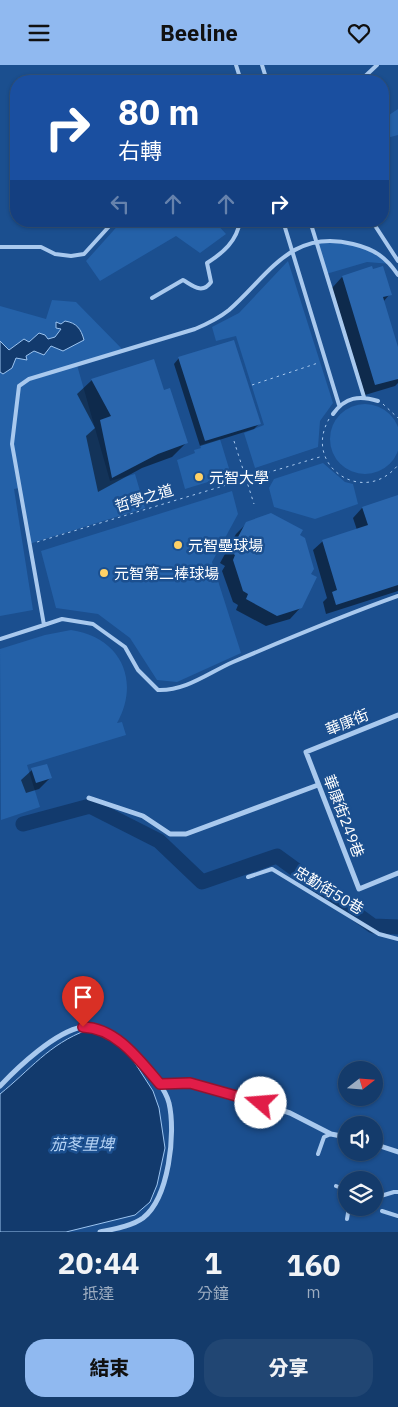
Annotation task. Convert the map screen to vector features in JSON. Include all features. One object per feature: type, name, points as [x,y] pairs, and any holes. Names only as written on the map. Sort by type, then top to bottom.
[{"type":"street","name":"華康街","points":[[306,752],[398,715]]},
{"type":"street","name":"華康街249巷","points":[[306,752],[358,889],[398,873]]},
{"type":"street","points":[[89,798],[143,816],[170,834],[186,833],[318,785]]},
{"type":"street","points":[[0,1086],[32,1056],[74,1030],[83,1027],[104,1031],[117,1039],[160,1084],[169,1103],[171,1122],[167,1173],[162,1187],[152,1208],[143,1217],[112,1231],[100,1232]]},
{"type":"street","points":[[160,1084],[190,1083],[220,1089],[290,1113],[331,1134],[338,1135]]},
{"type":"street","points":[[383,1147],[398,1152]]},
{"type":"lane","points":[[366,75],[377,65]]},
{"type":"lane","points":[[0,247],[41,247],[55,254],[71,256],[84,254],[109,227]]},
{"type":"lane","points":[[152,298],[183,280],[194,288],[208,286],[210,282],[207,263],[226,251],[239,227]]},
{"type":"lane","points":[[285,227],[339,405]]},
{"type":"lane","points":[[312,227],[364,397]]},
{"type":"lane","points":[[376,227],[398,261]]},
{"type":"lane","points":[[44,625],[12,445],[19,386],[30,379],[195,329],[209,322],[229,310],[274,263],[291,249],[316,242],[346,242],[372,248],[391,264],[398,275]]},
{"type":"lane","points":[[332,414],[339,405],[350,399],[364,397],[378,401]]},
{"type":"lane","points":[[0,639],[62,619],[93,624],[125,647],[138,670],[151,685],[158,690],[169,690],[188,685],[231,663],[348,614],[398,597]]},
{"type":"lane","name":"忠勤街50巷","points":[[248,877],[272,869],[380,934],[398,939]]},
{"type":"lane","points":[[318,1154],[324,1137],[331,1134]]},
{"type":"lane","points":[[383,1195],[394,1191],[398,1193]]},
{"type":"lane","points":[[383,1211],[398,1216]]},
{"type":"path","points":[[252,385],[326,361]]},
{"type":"path","points":[[378,401],[398,417]]},
{"type":"path","points":[[332,414],[323,437],[323,456],[340,475],[350,481],[363,483],[376,481],[388,475],[398,465]]},
{"type":"path","points":[[234,441],[254,504]]},
{"type":"path","name":"哲學之道","points":[[29,544],[246,477],[323,456]]},
{"type":"shaded area","points":[[398,109],[398,135],[389,137],[389,115]]},
{"type":"shaded area","points":[[117,227],[220,227],[226,234],[200,253],[176,236],[100,281],[86,261]]},
{"type":"shaded area","points":[[316,242],[343,242],[371,248],[391,264],[367,262],[326,274]]},
{"type":"shaded area","points":[[288,261],[333,403],[320,421],[318,447],[255,468],[244,433],[264,425],[236,336],[216,341],[212,327],[239,313]]},
{"type":"shaded area","points":[[52,300],[76,302],[123,350],[77,365],[110,481],[135,474],[145,508],[29,544],[19,488],[14,489],[33,610],[0,616],[0,306],[46,319]]},
{"type":"shaded area","points":[[372,404],[378,406],[390,414],[398,426],[398,452],[390,464],[378,472],[358,474],[352,472],[340,464],[332,452],[330,432],[332,426],[340,414],[352,406]]},
{"type":"shaded area","points":[[220,439],[231,475],[185,489],[177,460],[195,453],[194,450],[201,448],[200,445]]},
{"type":"shaded area","points":[[323,463],[345,482],[353,484],[358,504],[315,519],[274,507],[269,488],[274,479]]},
{"type":"shaded area","points":[[232,491],[238,514],[212,562],[241,653],[177,682],[157,680],[130,638],[98,614],[56,608],[41,551]]},
{"type":"shaded area","points":[[71,630],[88,634],[102,641],[113,651],[121,663],[126,677],[127,691],[124,707],[117,723],[122,722],[126,735],[27,765],[40,807],[1,820],[0,649],[45,635]]},
{"type":"water","points":[[65,321],[73,323],[78,327],[84,340],[63,351],[51,346],[44,355],[34,351],[26,356],[27,360],[16,358],[12,368],[3,374],[0,372],[0,341],[9,350],[24,339],[29,342],[39,333],[45,335],[48,339],[55,337],[61,329],[56,328],[56,322],[61,324]]},
{"type":"water","name":"茄苳里埤","points":[[87,1030],[97,1031],[115,1042],[133,1060],[153,1091],[159,1108],[165,1148],[157,1185],[150,1202],[135,1215],[66,1232],[0,1232],[0,1094],[51,1050]]},
{"type":"building","points":[[372,266],[373,269],[383,266],[392,295],[383,297],[398,347],[398,379],[375,385],[342,276]]},
{"type":"building","points":[[234,340],[261,424],[205,441],[178,357]]},
{"type":"building","points":[[154,359],[164,390],[170,388],[188,443],[158,454],[112,478],[100,420],[111,416],[91,379]]},
{"type":"building","points":[[398,495],[398,585],[336,605],[332,592],[337,590],[322,540],[368,525],[362,507]]},
{"type":"building","points":[[271,513],[303,530],[300,535],[305,538],[314,569],[311,574],[317,577],[302,608],[277,616],[246,599],[248,594],[243,591],[233,560],[235,555],[230,552],[246,522]]},
{"type":"building","points":[[47,764],[52,778],[36,783],[31,768]]},
{"type":"waterway","points":[[23,824],[90,806],[159,841],[202,882],[277,856],[373,926],[398,927]]},
{"type":"place","name":"元智大學","points":[[199,477]]},
{"type":"place","name":"元智壘球場","points":[[178,545]]},
{"type":"place","name":"元智第二棒球場","points":[[104,573]]},
{"type":"route","points":[[83,1027],[93,1027],[117,1039],[160,1084],[190,1083],[220,1089],[261,1103]]}]
